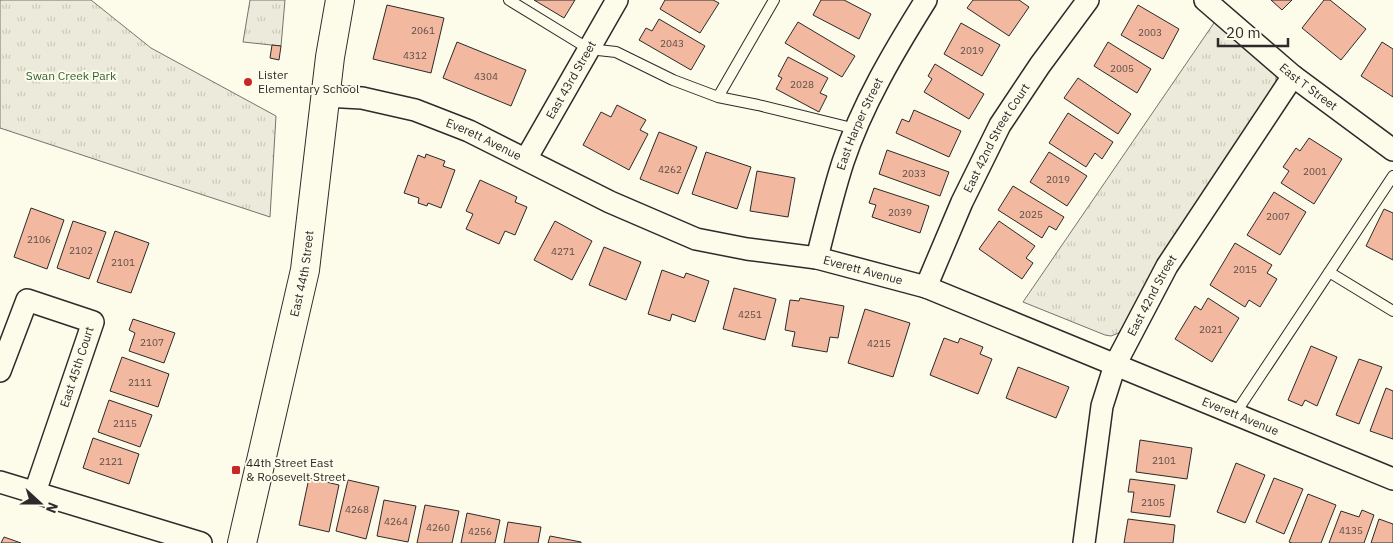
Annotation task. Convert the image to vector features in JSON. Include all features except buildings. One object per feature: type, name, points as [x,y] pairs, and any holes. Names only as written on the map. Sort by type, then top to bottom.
[{"type":"street","name":"East 44th Street","points":[[242,543],[305,270],[335,23],[340,0]]},
{"type":"street","name":"East 43rd Street","points":[[526,159],[618,0]]},
{"type":"street","name":"East Harper Street","points":[[817,258],[843,161],[865,106],[901,39],[926,0]]},
{"type":"street","name":"East 42nd Street Court","points":[[926,287],[962,202],[1000,125],[1040,65],[1088,0]]},
{"type":"street","name":"East T Street","points":[[1205,0],[1293,76],[1393,150]]},
{"type":"street","name":"East 42nd Street","points":[[1084,543],[1102,406],[1116,364],[1166,266],[1293,76]]},
{"type":"street","name":"Everett Avenue","points":[[326,96],[362,98],[415,110],[469,131],[610,202],[696,239],[748,249],[817,258],[926,287],[1393,479]]},
{"type":"street","name":"East 45th Court","points":[[0,371],[28,300],[94,322],[35,492]]},
{"type":"street","points":[[0,482],[201,543]]},
{"type":"lane","points":[[509,0],[589,49],[616,52],[673,80],[718,97],[856,129]]},
{"type":"lane","points":[[718,97],[774,0]]},
{"type":"lane","points":[[1235,414],[1393,176]]},
{"type":"lane","points":[[1329,272],[1393,311]]},
{"type":"green space","name":"Swan Creek Park","points":[[0,0],[91,0],[151,48],[276,116],[270,217],[0,128]]},
{"type":"green space","points":[[250,0],[285,0],[281,46],[243,42]]},
{"type":"green space","points":[[1216,20],[1276,72],[1276,82],[1121,332],[1111,336],[1105,335],[1023,302]]},
{"type":"place","name":"Lister Elementary School","points":[[248,82]]},
{"type":"place","name":"44th Street East & Roosevelt Street","points":[[236,470]]}]
